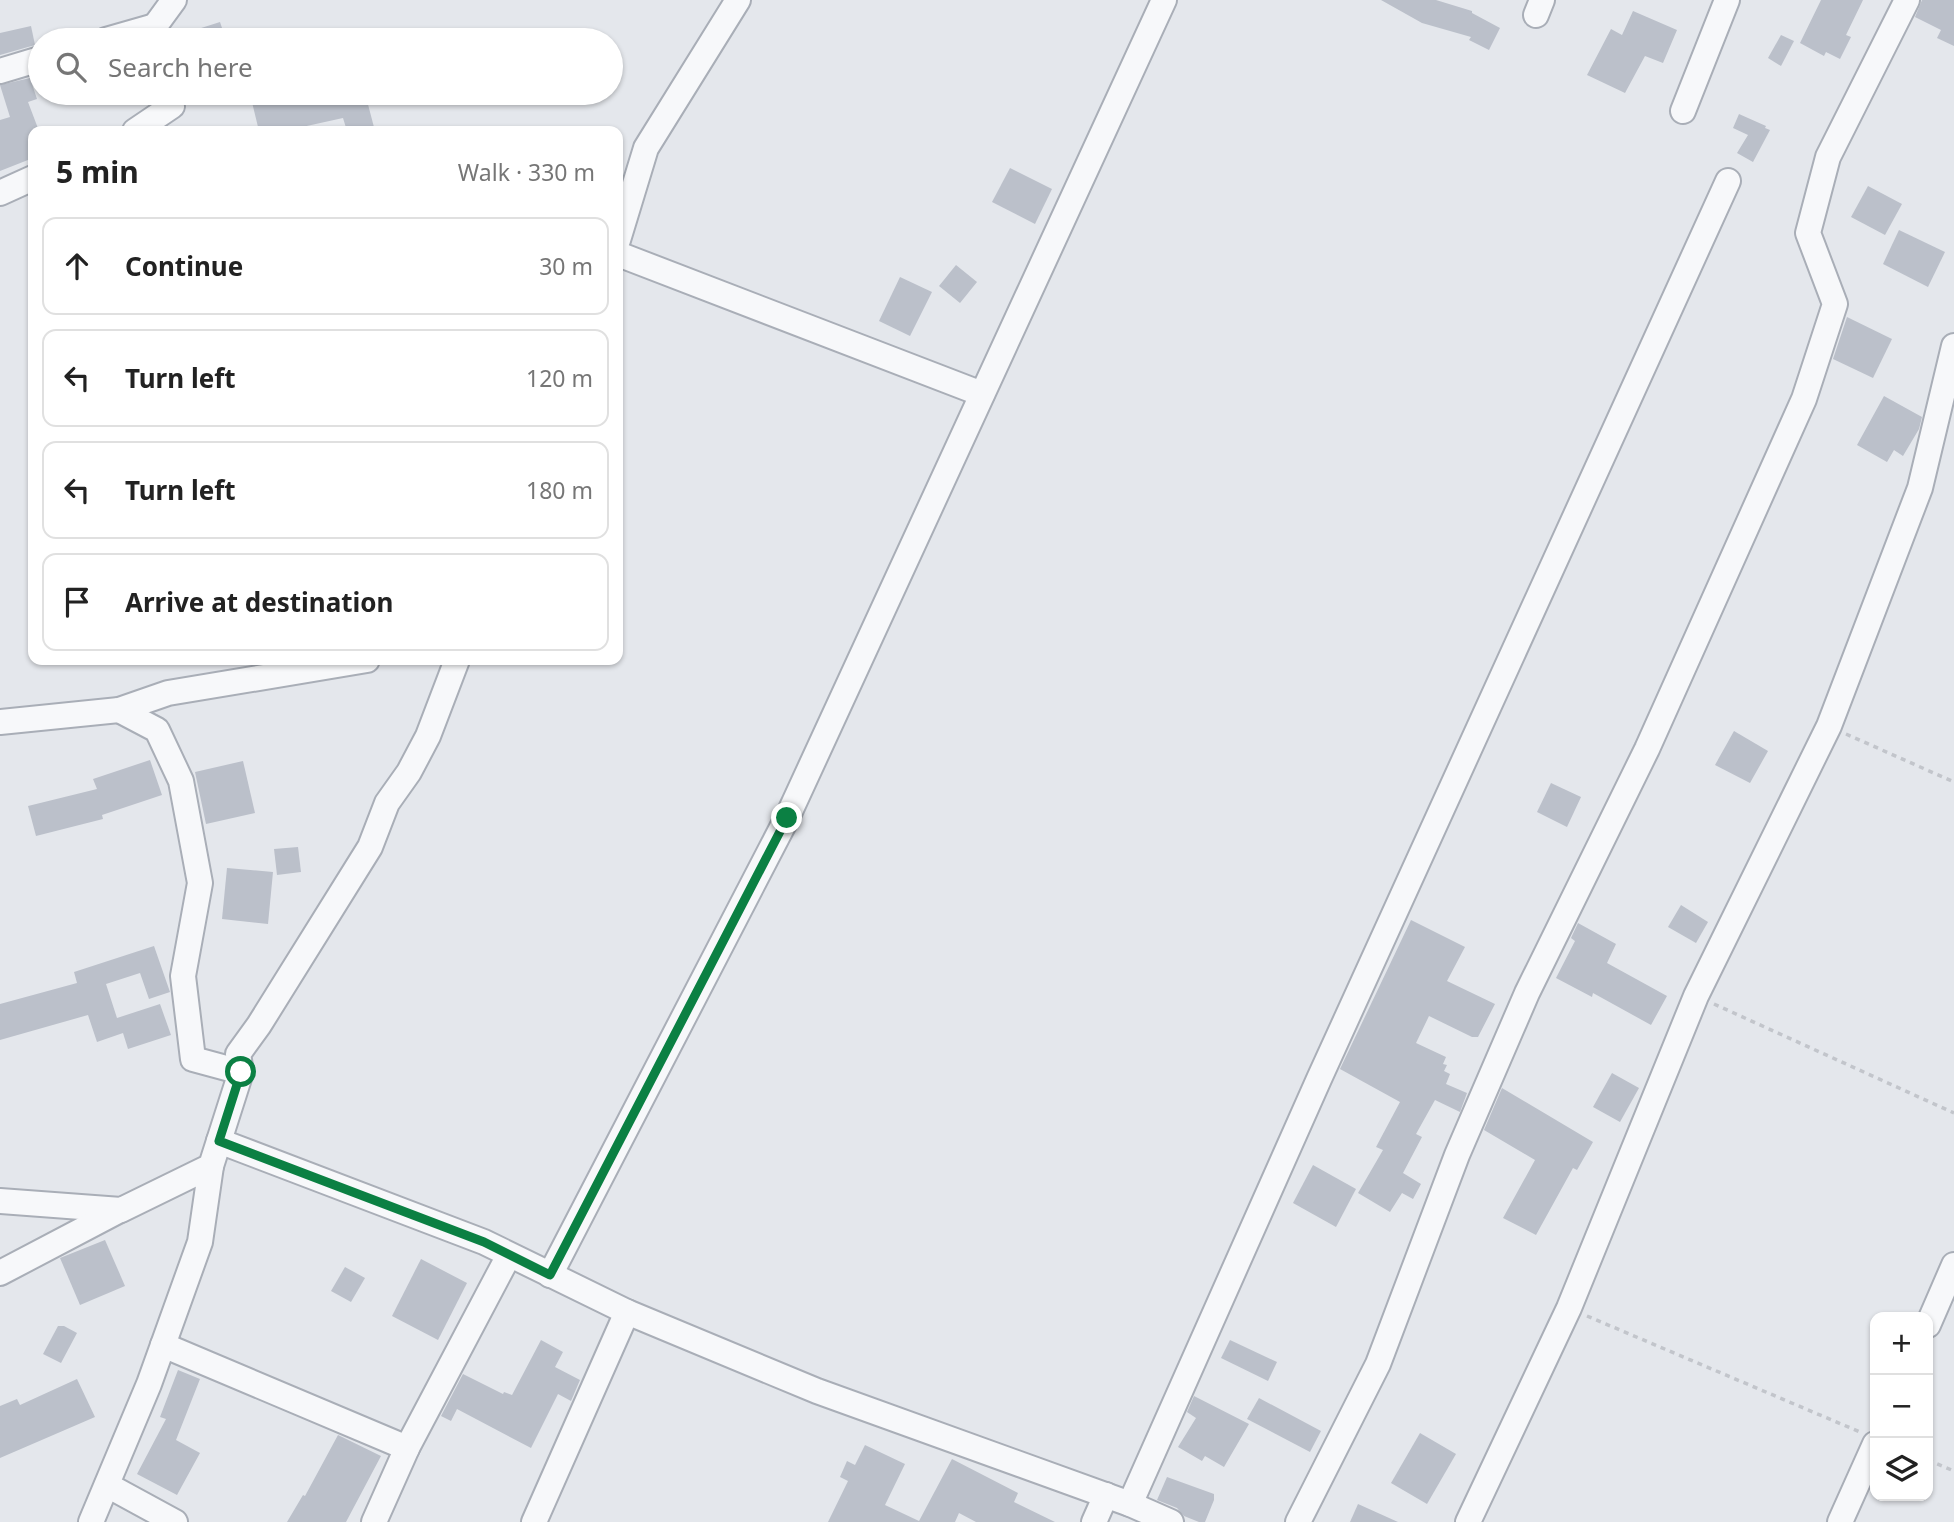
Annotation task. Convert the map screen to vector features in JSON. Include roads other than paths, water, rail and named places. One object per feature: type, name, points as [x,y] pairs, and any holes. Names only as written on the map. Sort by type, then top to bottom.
[{"type":"street","points":[[160,28],[174,0]]},
{"type":"street","points":[[623,224],[646,148],[738,0]]},
{"type":"street","points":[[550,1275],[787,818],[1164,0]]},
{"type":"street","points":[[1682,111],[1727,0]]},
{"type":"street","points":[[1298,1522],[1378,1364],[1457,1155],[1527,993],[1647,749],[1804,399],[1835,303],[1808,233],[1811,220],[1828,157],[1907,0]]},
{"type":"street","points":[[0,71],[28,63]]},
{"type":"street","points":[[142,126],[172,105]]},
{"type":"street","points":[[0,193],[28,180]]},
{"type":"street","points":[[1130,1504],[1319,1079],[1728,181]]},
{"type":"street","points":[[623,256],[982,394]]},
{"type":"street","points":[[1468,1522],[1569,1308],[1696,996],[1829,726],[1920,488],[1954,346]]},
{"type":"street","points":[[0,722],[119,710],[168,694],[338,665]]},
{"type":"street","points":[[91,1522],[163,1345],[200,1242],[211,1166],[241,1072],[238,1054],[259,1025],[370,847],[387,803],[410,772],[428,736],[455,665]]},
{"type":"street","points":[[119,710],[157,730],[181,781],[200,883],[183,976],[193,1059],[241,1072]]},
{"type":"street","points":[[219,1141],[484,1242],[627,1312],[817,1391],[1106,1495],[1171,1522]]},
{"type":"street","points":[[0,1273],[211,1166]]},
{"type":"street","points":[[0,1201],[121,1210]]},
{"type":"street","points":[[374,1522],[407,1448],[509,1255]]},
{"type":"street","points":[[1933,1313],[1954,1265]]},
{"type":"street","points":[[534,1522],[627,1312]]},
{"type":"street","points":[[163,1345],[407,1448]]},
{"type":"street","points":[[1840,1522],[1869,1438]]},
{"type":"street","points":[[107,1485],[175,1522]]},
{"type":"street","points":[[1094,1522],[1106,1495]]}]
